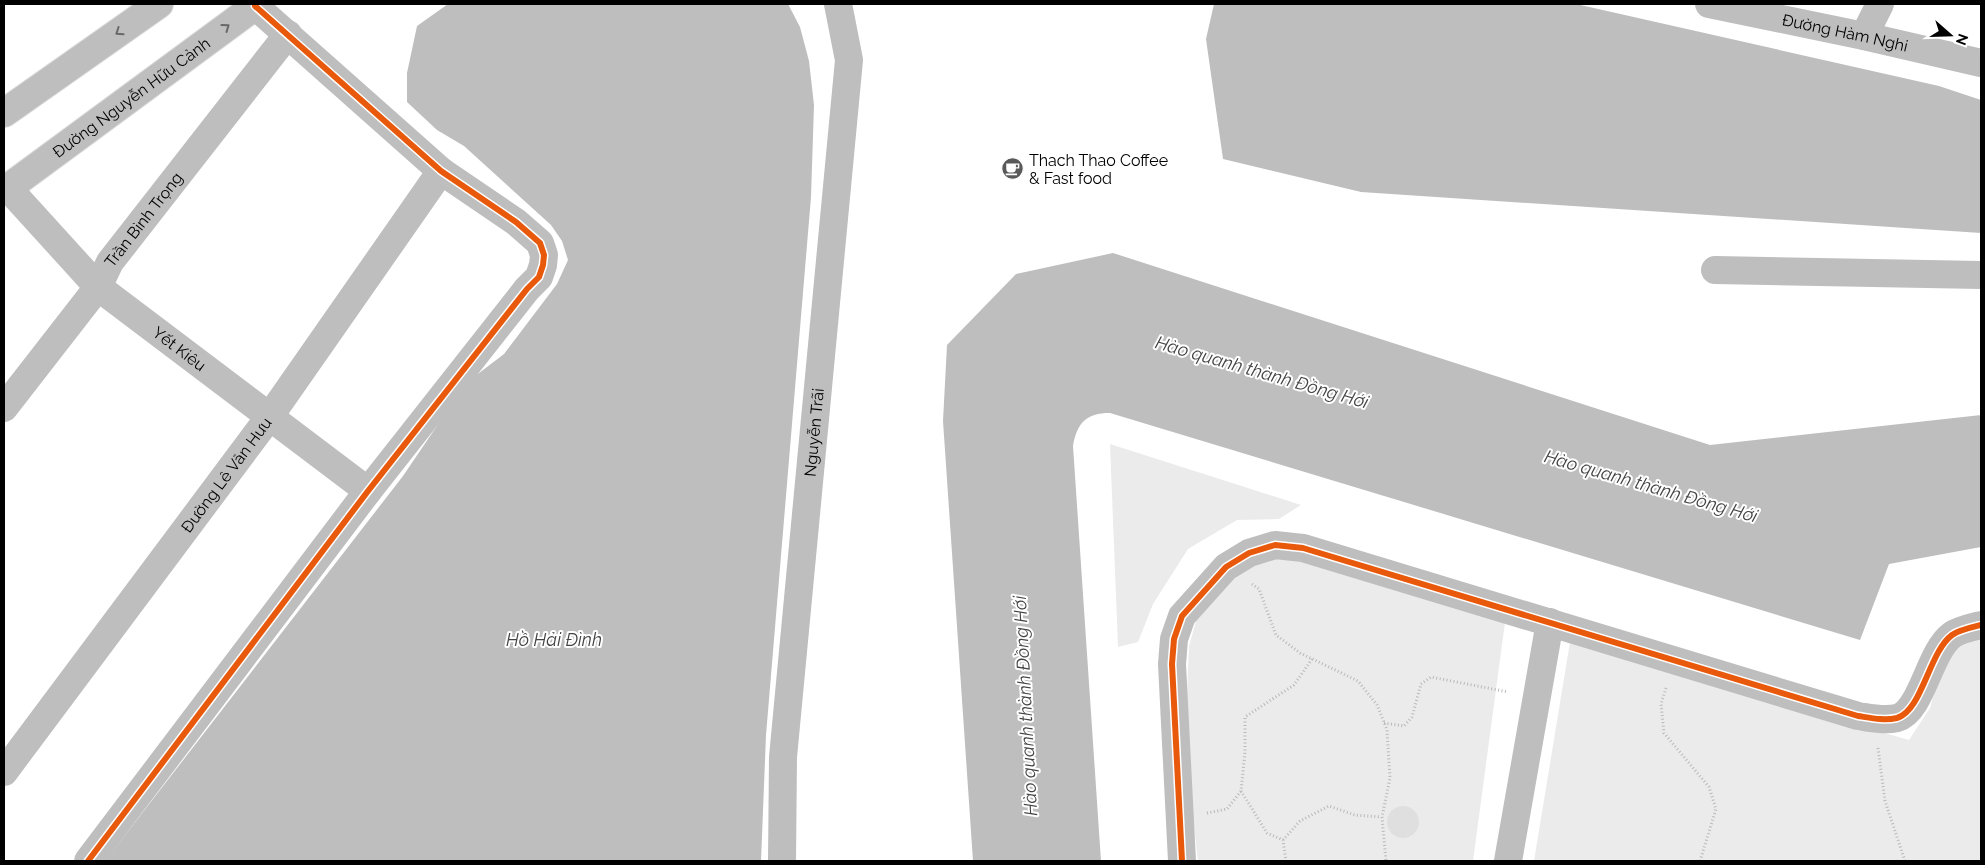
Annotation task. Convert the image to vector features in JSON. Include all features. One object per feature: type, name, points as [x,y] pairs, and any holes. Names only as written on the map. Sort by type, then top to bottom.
[{"type":"street","points":[[4,113],[159,4]]},
{"type":"street","name":"Nguyễn Trãi","points":[[782,861],[783,757],[849,60],[838,4]]},
{"type":"street","name":"Đường Hàm Nghi","points":[[1709,4],[1864,36],[1981,63]]},
{"type":"street","points":[[1864,36],[1880,4]]},
{"type":"street","points":[[88,861],[368,491],[539,276],[543,265],[544,255],[540,243],[516,222],[441,171],[256,5]]},
{"type":"street","name":"Đường Nguyễn Hữu Cảnh","points":[[5,187],[256,5]]},
{"type":"street","name":"Trần Bình Trọng","points":[[4,408],[98,287],[110,262],[288,34]]},
{"type":"street","name":"Đường Lê Văn Hưu","points":[[4,772],[270,416],[441,171]]},
{"type":"street","name":"Yết Kiêu","points":[[5,187],[98,287],[368,491]]},
{"type":"street","points":[[1715,270],[1981,275]]},
{"type":"street","points":[[1182,861],[1172,664],[1174,639],[1182,616],[1226,568],[1248,553],[1275,545],[1303,548],[1858,716],[1882,720],[1898,718],[1908,710],[1921,690],[1935,657],[1952,635],[1981,625]]},
{"type":"street","points":[[1508,861],[1550,622]]},
{"type":"path","points":[[1226,568],[1259,589],[1276,635],[1300,654],[1358,681],[1377,705],[1387,730],[1390,778],[1382,818],[1386,861]]},
{"type":"path","points":[[1180,818],[1226,809],[1241,791],[1245,752],[1245,717],[1294,684],[1312,659]]},
{"type":"path","points":[[1674,660],[1661,704],[1664,733],[1709,787],[1716,809],[1700,861]]},
{"type":"path","points":[[1384,723],[1404,726],[1412,717],[1421,684],[1431,677],[1537,698]]},
{"type":"path","points":[[1882,720],[1877,738],[1885,801],[1905,861]]},
{"type":"path","points":[[1241,791],[1267,833],[1283,840]]},
{"type":"path","points":[[1286,861],[1283,840],[1300,821],[1330,806],[1355,815],[1382,818]]},
{"type":"shaded area","points":[[1110,444],[1301,505],[1279,519],[1237,520],[1188,549],[1153,604],[1138,642],[1118,647]]},
{"type":"shaded area","points":[[1295,554],[1506,615],[1473,861],[1198,861],[1185,746],[1189,646],[1198,614],[1244,565]]},
{"type":"shaded area","points":[[1981,636],[1981,861],[1534,861],[1570,642],[1909,740],[1930,708],[1942,665],[1960,645]]},
{"type":"water","name":"Hồ Hải Đình","points":[[448,4],[788,4],[800,27],[809,61],[814,105],[811,197],[766,735],[761,861],[105,861],[403,476],[466,383],[504,354],[557,284],[568,260],[562,241],[551,225],[464,146],[437,130],[407,102],[407,73],[417,26]]},
{"type":"water","points":[[1214,4],[1576,4],[1939,86],[1981,100],[1981,233],[1361,192],[1223,159],[1206,39]]},
{"type":"water","name":"Hào quanh thành Đồng Hới","points":[[1113,253],[1710,445],[1981,415],[1981,547],[1889,564],[1860,640],[1110,413],[1095,415],[1089,417],[1080,425],[1073,446],[1101,861],[973,861],[943,421],[947,345],[1016,274]]},
{"type":"building","points":[[1403,806],[1415,810],[1419,822],[1415,834],[1403,838],[1391,834],[1387,822],[1391,810]]},
{"type":"cycle path","points":[[88,861],[368,491],[527,289],[539,277],[543,265],[544,255],[540,243],[516,222],[441,171],[255,6]]},
{"type":"cycle path","points":[[1182,861],[1172,664],[1174,639],[1182,616],[1226,567],[1249,553],[1275,545],[1303,548],[1858,716],[1878,719],[1897,718],[1906,713],[1919,693],[1944,643],[1955,633],[1981,625]]},
{"type":"place","name":"Thach Thao Coffee & Fast food","points":[[1013,169]]}]
